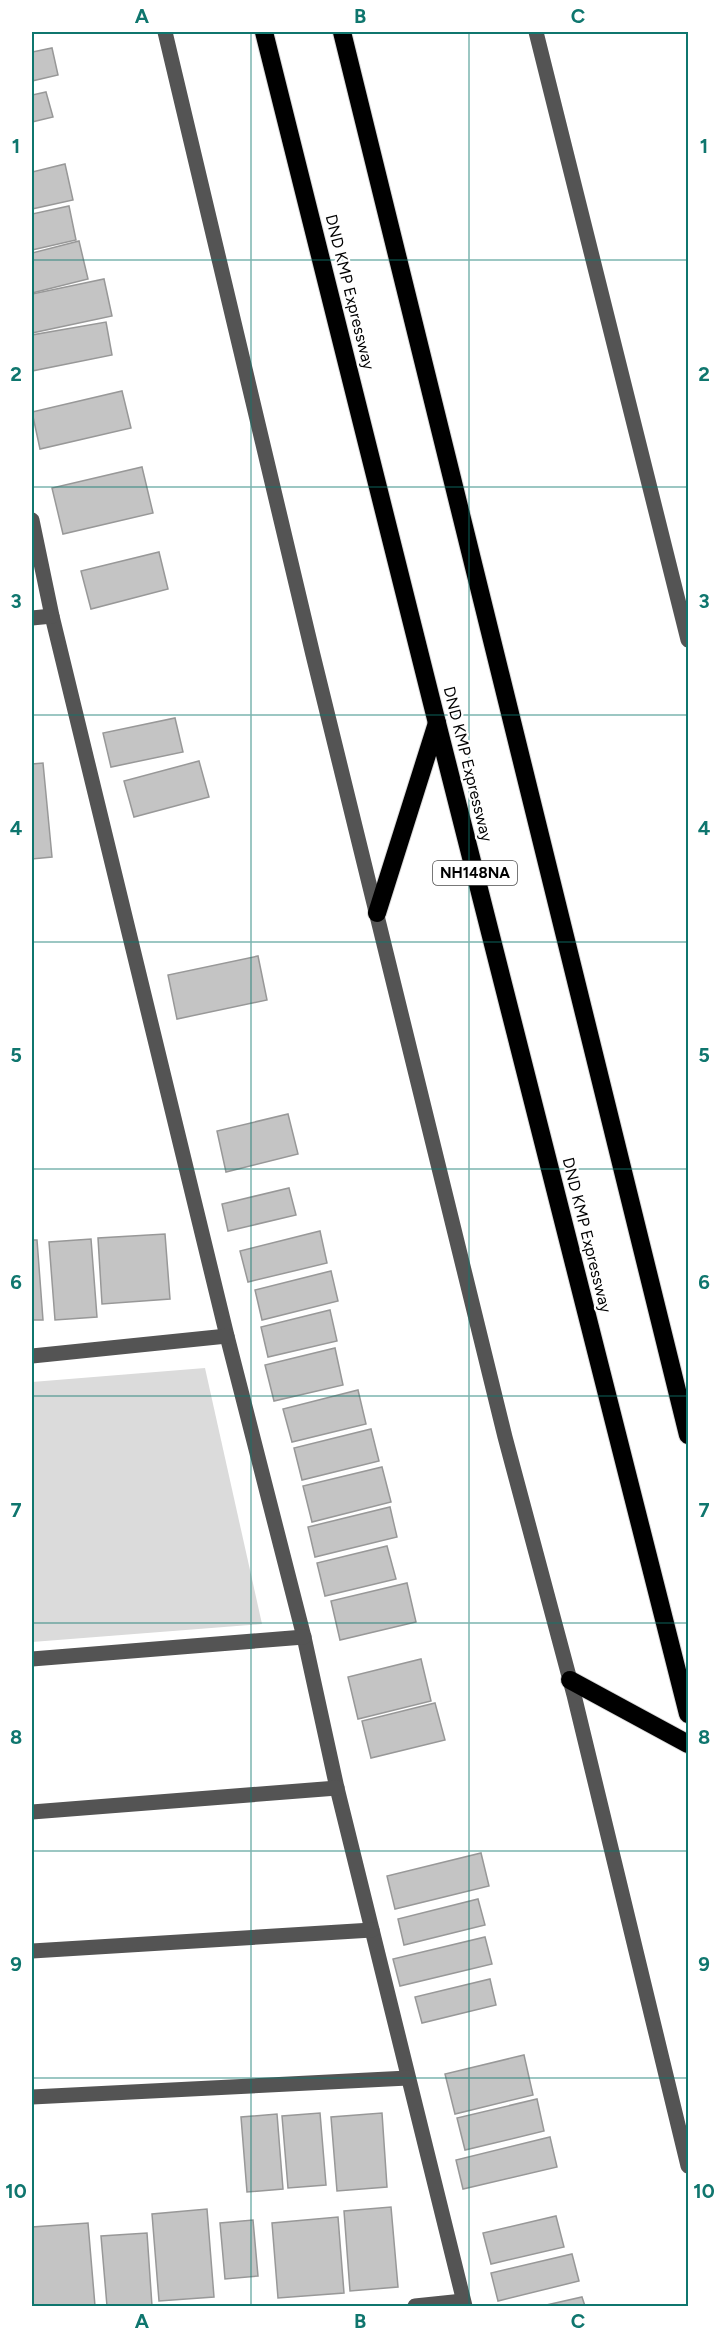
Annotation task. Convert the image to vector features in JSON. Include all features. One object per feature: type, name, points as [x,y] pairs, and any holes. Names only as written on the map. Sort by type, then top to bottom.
[{"type":"highway","name":"DND KMP Expressway","points":[[264,32],[688,1714]]},
{"type":"highway","points":[[342,32],[688,1434]]},
{"type":"highway","points":[[377,913],[437,723]]},
{"type":"highway","points":[[570,1680],[688,1744]]},
{"type":"street","points":[[165,32],[505,1437],[570,1680],[688,2166]]},
{"type":"street","points":[[536,32],[688,640]]},
{"type":"street","points":[[32,520],[52,616],[227,1336],[304,1637],[337,1788],[464,2304],[415,2307]]},
{"type":"street","points":[[32,618],[52,616]]},
{"type":"street","points":[[32,1356],[227,1336]]},
{"type":"street","points":[[32,1659],[304,1637]]},
{"type":"street","points":[[32,1812],[337,1788]]},
{"type":"street","points":[[32,1951],[372,1930]]},
{"type":"street","points":[[32,2097],[408,2078]]},
{"type":"shaded area","points":[[205,1368],[262,1624],[32,1642],[32,1382]]},
{"type":"building","points":[[52,48],[58,75],[32,81],[32,52]]},
{"type":"building","points":[[46,92],[53,117],[32,122],[32,95]]},
{"type":"building","points":[[65,164],[73,200],[32,209],[32,172]]},
{"type":"building","points":[[69,206],[76,240],[32,250],[32,214]]},
{"type":"building","points":[[79,241],[88,279],[32,293],[32,253]]},
{"type":"building","points":[[104,279],[112,316],[32,333],[32,294]]},
{"type":"building","points":[[106,322],[112,355],[32,371],[32,335]]},
{"type":"building","points":[[122,391],[131,428],[40,449],[32,412]]},
{"type":"building","points":[[142,467],[153,513],[63,534],[52,488]]},
{"type":"building","points":[[159,552],[168,589],[91,609],[81,571]]},
{"type":"building","points":[[175,718],[183,752],[111,767],[103,733]]},
{"type":"building","points":[[199,761],[209,797],[134,817],[124,781]]},
{"type":"building","points":[[43,763],[52,857],[32,859],[32,764]]},
{"type":"building","points":[[258,956],[267,1000],[177,1019],[168,975]]},
{"type":"building","points":[[288,1114],[298,1154],[226,1172],[217,1131]]},
{"type":"building","points":[[289,1188],[296,1215],[228,1231],[222,1204]]},
{"type":"building","points":[[320,1231],[327,1263],[248,1282],[240,1251]]},
{"type":"building","points":[[165,1234],[170,1299],[102,1304],[98,1238]]},
{"type":"building","points":[[91,1239],[97,1317],[55,1320],[49,1242]]},
{"type":"building","points":[[32,1240],[37,1240],[43,1320],[32,1320]]},
{"type":"building","points":[[331,1271],[338,1301],[262,1320],[255,1290]]},
{"type":"building","points":[[330,1310],[337,1341],[268,1357],[261,1327]]},
{"type":"building","points":[[335,1348],[343,1385],[274,1401],[265,1365]]},
{"type":"building","points":[[358,1390],[366,1424],[292,1442],[283,1409]]},
{"type":"building","points":[[371,1429],[379,1461],[302,1480],[294,1448]]},
{"type":"building","points":[[382,1467],[391,1502],[312,1522],[303,1486]]},
{"type":"building","points":[[390,1507],[397,1537],[315,1557],[308,1527]]},
{"type":"building","points":[[387,1546],[396,1579],[325,1596],[317,1563]]},
{"type":"building","points":[[407,1583],[416,1622],[340,1640],[331,1601]]},
{"type":"building","points":[[421,1659],[431,1701],[358,1719],[348,1677]]},
{"type":"building","points":[[435,1703],[445,1740],[371,1758],[362,1721]]},
{"type":"building","points":[[481,1853],[489,1886],[395,1909],[387,1876]]},
{"type":"building","points":[[478,1899],[485,1925],[404,1945],[398,1919]]},
{"type":"building","points":[[485,1937],[492,1964],[400,1986],[393,1959]]},
{"type":"building","points":[[490,1979],[496,2005],[422,2023],[415,1997]]},
{"type":"building","points":[[524,2055],[533,2095],[455,2114],[445,2074]]},
{"type":"building","points":[[537,2099],[544,2131],[465,2150],[457,2118]]},
{"type":"building","points":[[320,2113],[326,2185],[288,2188],[282,2116]]},
{"type":"building","points":[[382,2113],[387,2187],[337,2191],[331,2117]]},
{"type":"building","points":[[277,2114],[283,2189],[247,2192],[241,2117]]},
{"type":"building","points":[[550,2137],[557,2167],[463,2189],[456,2160]]},
{"type":"building","points":[[391,2207],[398,2287],[350,2291],[344,2211]]},
{"type":"building","points":[[207,2209],[214,2297],[159,2301],[152,2214]]},
{"type":"building","points":[[556,2216],[564,2247],[491,2264],[483,2233]]},
{"type":"building","points":[[338,2217],[344,2293],[278,2298],[272,2223]]},
{"type":"building","points":[[253,2220],[258,2276],[225,2279],[220,2223]]},
{"type":"building","points":[[88,2223],[95,2306],[32,2306],[32,2227]]},
{"type":"building","points":[[147,2233],[152,2306],[107,2306],[101,2236]]},
{"type":"building","points":[[572,2254],[579,2281],[498,2301],[491,2273]]},
{"type":"building","points":[[582,2297],[585,2306],[542,2306]]}]
